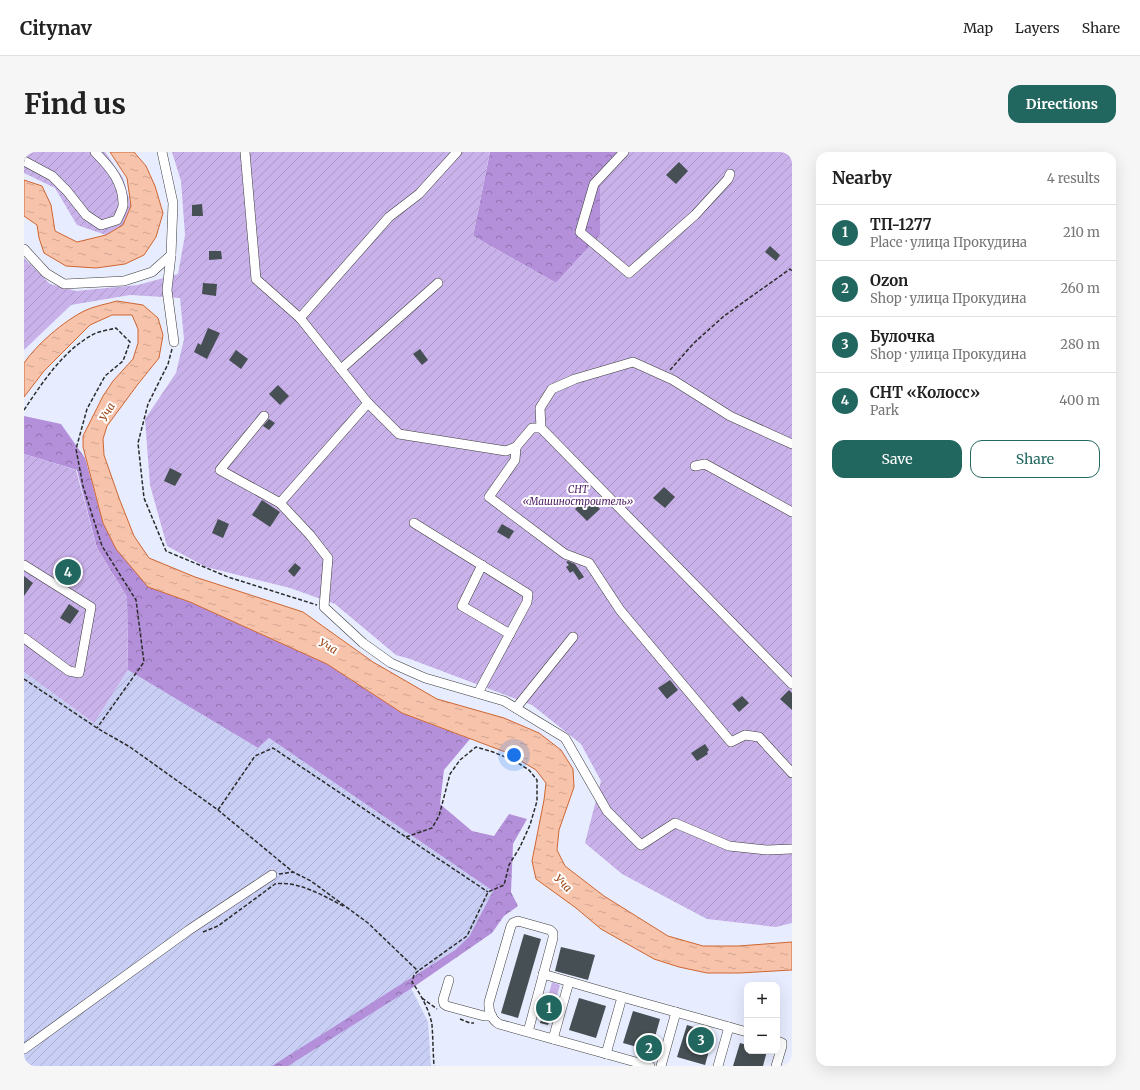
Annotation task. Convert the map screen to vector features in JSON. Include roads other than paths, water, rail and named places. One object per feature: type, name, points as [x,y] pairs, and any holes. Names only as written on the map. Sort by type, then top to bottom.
[{"type":"street","points":[[24,161],[52,176],[67,191],[86,215],[102,225],[117,220],[123,207],[121,187],[109,166],[95,152]]},
{"type":"street","points":[[162,152],[173,203],[171,255],[167,290],[174,342]]},
{"type":"street","points":[[245,152],[256,279],[300,318],[368,403],[399,434],[506,451],[516,448]]},
{"type":"street","points":[[300,318],[389,217],[419,194],[456,152]]},
{"type":"street","points":[[624,152],[594,184],[580,232],[629,273],[695,215],[728,179],[730,174]]},
{"type":"street","points":[[24,249],[46,273],[64,284],[124,281],[152,272],[171,255]]},
{"type":"street","points":[[341,369],[438,282]]},
{"type":"street","points":[[792,444],[730,416],[673,380],[633,362],[575,379],[552,389],[540,408],[541,428],[792,684]]},
{"type":"street","points":[[280,503],[368,403]]},
{"type":"street","points":[[264,416],[220,470],[280,503],[310,535],[328,558],[324,607],[363,643],[391,663],[426,678],[504,701],[565,738],[607,811],[641,845],[675,823],[729,846],[767,850],[792,848]]},
{"type":"street","points":[[541,428],[532,428],[516,448],[515,460],[489,497],[565,554],[589,563],[620,610],[731,742],[745,735],[759,737],[792,773]]},
{"type":"street","points":[[695,466],[705,464],[792,512]]},
{"type":"street","points":[[414,523],[528,594],[527,602],[478,693]]},
{"type":"street","points":[[24,565],[91,607],[79,673],[69,671],[24,638]]},
{"type":"street","points":[[482,565],[462,606],[510,634]]},
{"type":"street","points":[[516,708],[573,637]]},
{"type":"street","points":[[24,1049],[189,930],[272,875]]},
{"type":"street","points":[[528,1032],[553,938],[553,933],[550,930],[518,921],[510,926],[489,1007],[493,1019],[499,1024],[650,1066]]},
{"type":"street","points":[[543,974],[744,1031]]},
{"type":"street","points":[[449,980],[443,1000],[444,1004],[484,1016],[492,1016]]},
{"type":"street","points":[[553,1039],[569,982]]},
{"type":"street","points":[[606,1054],[622,997]]},
{"type":"street","points":[[661,1066],[676,1012]]},
{"type":"street","points":[[718,1066],[729,1027]]},
{"type":"street","points":[[780,1042],[782,1043],[780,1053]]},
{"type":"street","points":[[776,1066],[780,1054]]},
{"type":"water","points":[[110,152],[134,152],[146,166],[155,186],[163,213],[156,237],[144,255],[125,264],[96,268],[66,266],[44,253],[39,238],[37,225],[24,216],[24,180],[42,186],[51,205],[55,231],[77,242],[106,235],[123,225],[131,206],[127,178]]},
{"type":"water","name":"Уча","points":[[117,301],[143,305],[158,318],[163,335],[159,358],[107,426],[103,439],[104,455],[119,498],[134,536],[149,558],[195,577],[303,612],[373,662],[437,699],[504,718],[539,733],[561,750],[573,769],[574,787],[559,830],[557,850],[565,866],[604,896],[668,936],[703,946],[738,946],[792,942],[792,970],[707,973],[679,967],[654,959],[601,929],[576,908],[536,879],[532,861],[546,783],[536,770],[508,753],[402,713],[327,664],[190,602],[148,587],[116,549],[103,523],[83,447],[83,436],[103,396],[113,381],[133,359],[138,343],[138,329],[132,315],[112,315],[90,325],[44,371],[24,397],[24,363],[36,348],[51,334],[76,315],[92,308]]},
{"type":"place","name":"СНТ «Колосс»","points":[[68,572]]},
{"type":"place","name":"ТП-1277","points":[[549,1008]]},
{"type":"place","name":"Булочка","points":[[701,1040]]},
{"type":"place","name":"Ozon","points":[[649,1048]]},
{"type":"park label","name":"СНТ «Машиностроитель»","points":[[578,494]]}]
